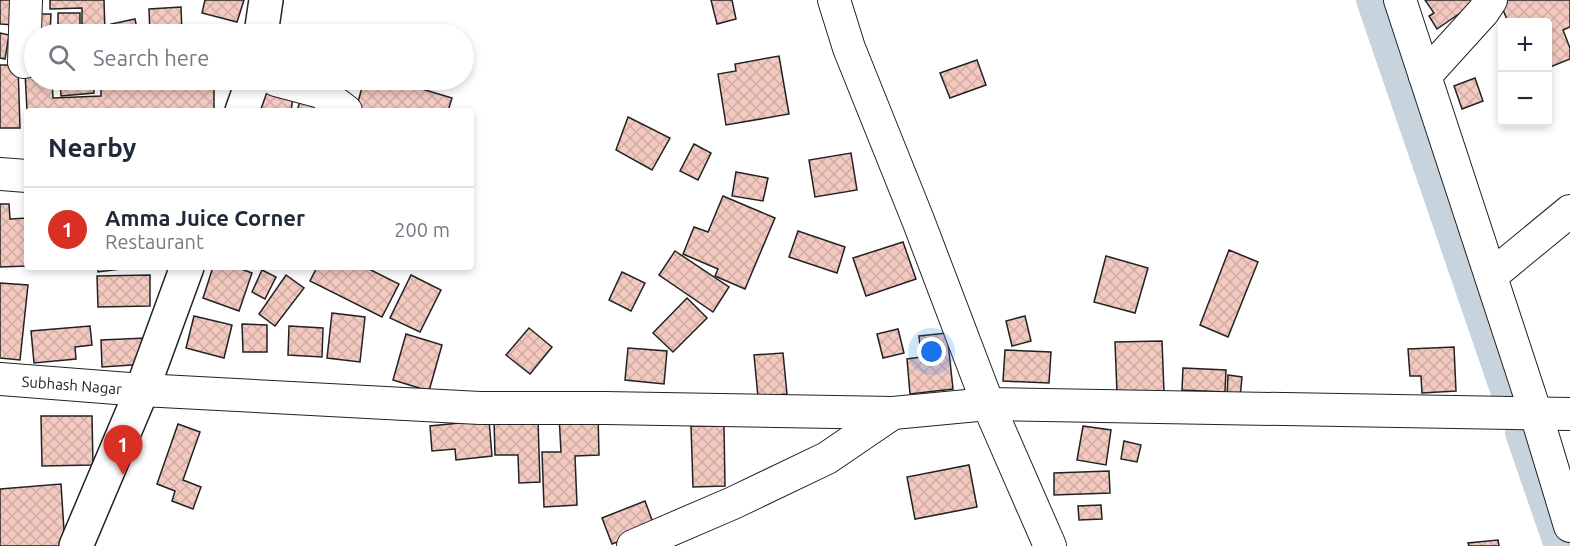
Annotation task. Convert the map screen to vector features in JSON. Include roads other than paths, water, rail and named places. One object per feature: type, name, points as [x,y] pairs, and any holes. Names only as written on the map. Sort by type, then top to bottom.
[{"type":"main road","points":[[262,24],[266,0]]},
{"type":"main road","points":[[243,108],[249,90]]},
{"type":"main road","points":[[76,546],[142,390],[187,270]]},
{"type":"street","points":[[20,62],[26,0]]},
{"type":"street","points":[[834,0],[849,48],[914,209],[988,404],[1050,546]]},
{"type":"street","points":[[1400,0],[1536,414],[1570,526]]},
{"type":"street","points":[[1425,76],[1484,12],[1491,0]]},
{"type":"street","points":[[314,90],[321,92],[342,108]]},
{"type":"street","points":[[0,174],[24,176]]},
{"type":"street","points":[[1491,276],[1570,211]]},
{"type":"street","name":"Subhash Nagar","points":[[0,379],[142,390],[480,408],[893,413],[988,404],[1570,414]]},
{"type":"street","points":[[633,546],[733,503],[827,458],[893,413]]},
{"type":"waterway","points":[[1370,0],[1507,399]]},
{"type":"waterway","points":[[1519,433],[1558,546]]},
{"type":"place","name":"Amma Juice Corner","points":[[123,475]]}]
